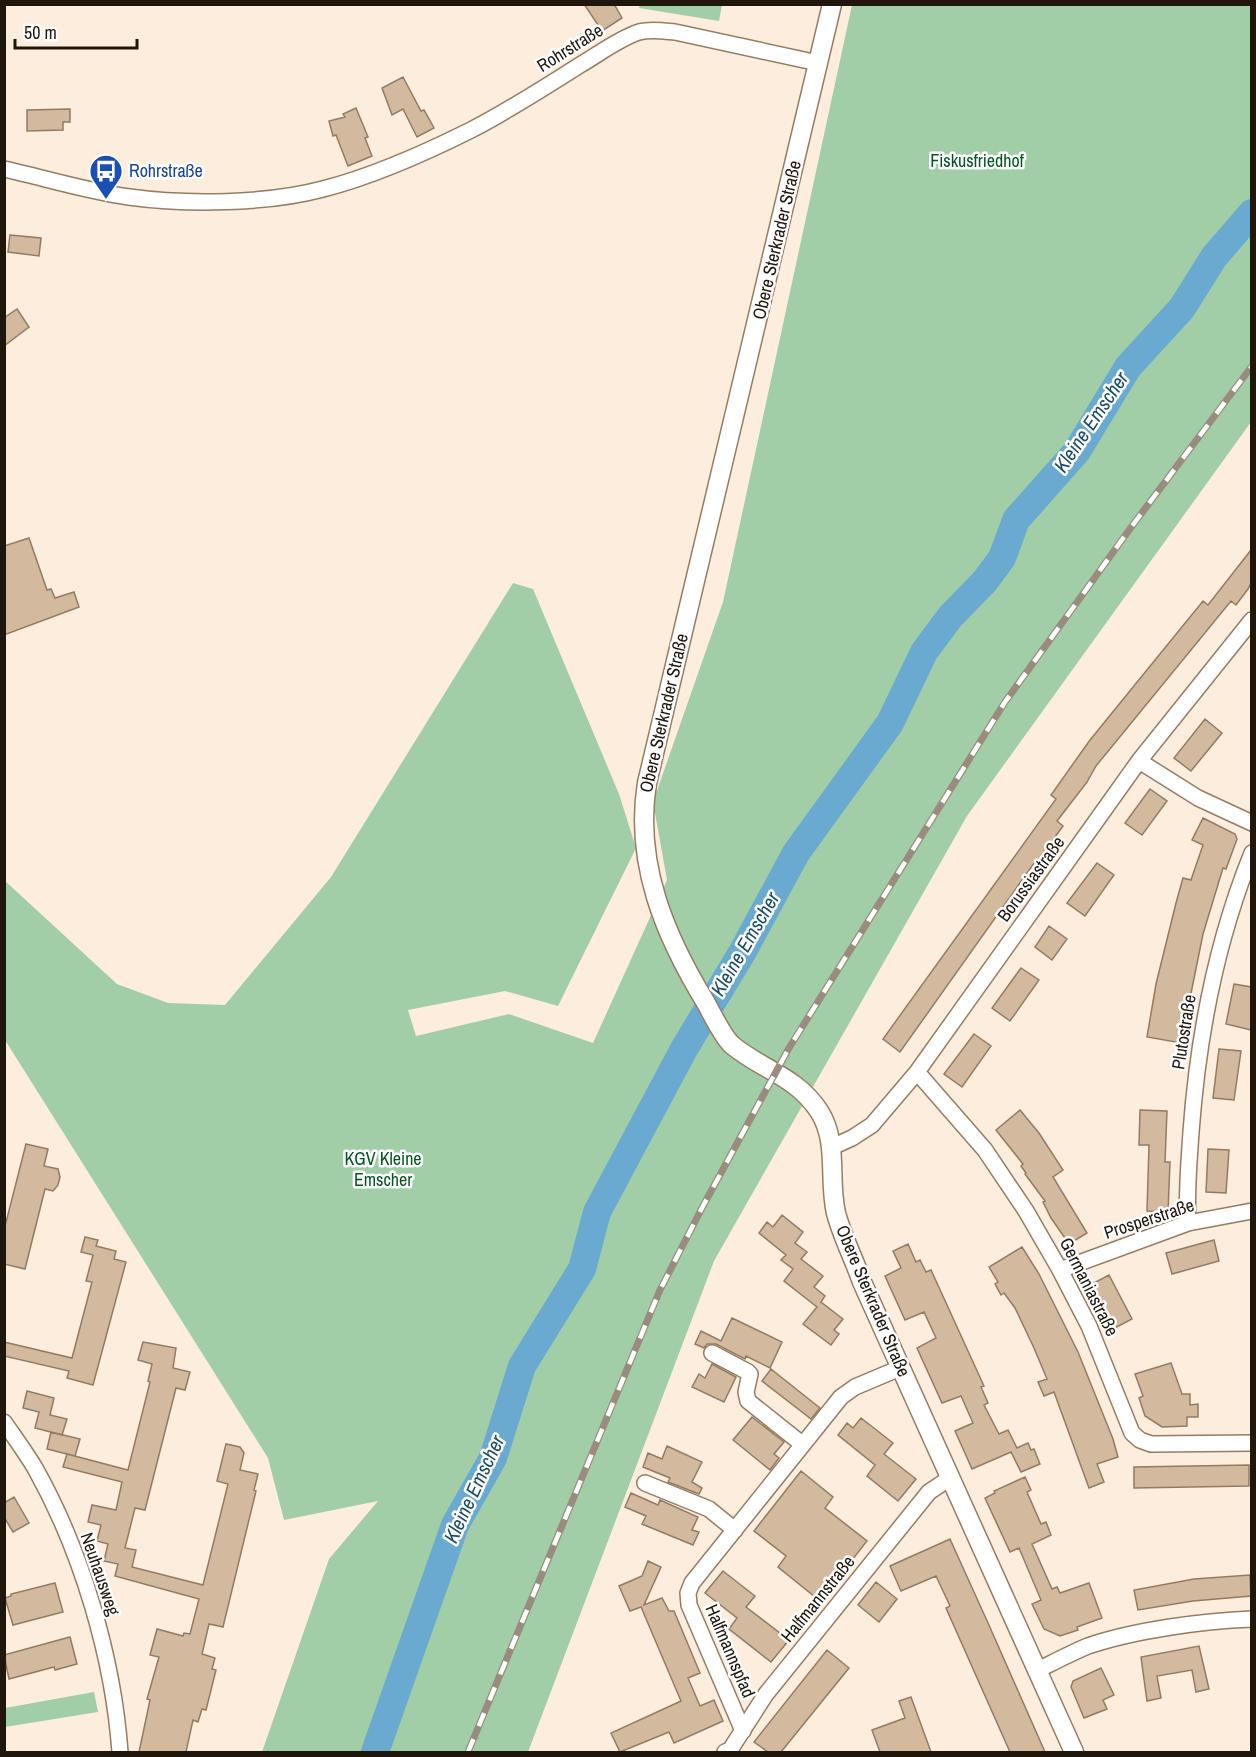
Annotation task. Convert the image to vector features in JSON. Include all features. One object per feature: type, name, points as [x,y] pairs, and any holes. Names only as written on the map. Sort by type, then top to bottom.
[{"type":"street","name":"Obere Sterkrader Straße","points":[[832,4],[646,783],[643,806],[645,856],[657,905],[683,966],[731,1044],[797,1086],[820,1112],[832,1147],[832,1178],[836,1213],[862,1282],[1074,1752]]},
{"type":"street","name":"Rohrstraße","points":[[4,169],[128,197],[187,201],[238,201],[280,196],[320,190],[355,180],[469,131],[517,105],[621,40],[640,32],[654,30],[675,32],[818,63]]},
{"type":"street","name":"Borussiastraße","points":[[832,1147],[872,1125],[917,1072],[1139,761],[1251,620]]},
{"type":"street","points":[[1139,761],[1198,798],[1251,823]]},
{"type":"street","name":"Plutostraße","points":[[1188,1223],[1188,1175],[1192,1121],[1203,1034],[1216,961],[1236,893],[1251,853]]},
{"type":"street","name":"Germaniastraße","points":[[917,1072],[985,1150],[1026,1212],[1089,1326],[1132,1432],[1140,1440],[1151,1444],[1251,1443]]},
{"type":"street","name":"Prosperstraße","points":[[1060,1270],[1188,1223],[1251,1212]]},
{"type":"street","points":[[712,1353],[748,1371],[750,1374],[746,1392],[748,1401],[802,1444]]},
{"type":"street","name":"Halfmannspfad","points":[[743,1731],[689,1605],[688,1593],[692,1583],[841,1397],[855,1387],[900,1368]]},
{"type":"street","name":"Neuhausweg","points":[[4,1422],[35,1469],[69,1538],[90,1596],[118,1717],[120,1752]]},
{"type":"street","name":"Halfmannstraße","points":[[725,1752],[730,1750],[766,1694],[929,1492],[950,1478]]},
{"type":"street","points":[[645,1483],[709,1509],[735,1530]]},
{"type":"street","points":[[1038,1670],[1088,1647],[1132,1635],[1190,1625],[1251,1619]]},
{"type":"green space","points":[[640,4],[722,5],[719,21],[639,8]]},
{"type":"green space","points":[[852,5],[1251,5],[1251,422],[967,816],[714,1261],[528,1752],[262,1752],[329,1559],[378,1501],[284,1520],[268,1458],[5,1040],[4,880],[117,984],[168,1003],[225,1005],[331,877],[513,583],[533,589],[619,794],[636,848],[558,1006],[505,991],[408,1010],[416,1036],[509,1014],[593,1043],[667,880],[653,802],[723,602]]},
{"type":"green space","points":[[94,1692],[98,1712],[5,1727],[5,1708]]},
{"type":"building","points":[[584,4],[614,4],[622,18],[602,31]]},
{"type":"building","points":[[403,77],[421,111],[424,110],[434,128],[417,137],[403,109],[392,115],[382,88]]},
{"type":"building","points":[[356,108],[368,137],[365,138],[372,156],[348,166],[336,135],[333,136],[329,121],[345,117],[343,114]]},
{"type":"building","points":[[70,109],[70,122],[63,122],[63,130],[27,131],[27,110]]},
{"type":"building","points":[[10,235],[41,238],[39,256],[8,252]]},
{"type":"building","points":[[17,309],[29,327],[4,346],[4,318]]},
{"type":"building","points":[[29,538],[47,590],[51,589],[55,598],[74,592],[79,607],[4,635],[4,546]]},
{"type":"building","points":[[1251,550],[1251,583],[1248,589],[1236,605],[1231,601],[1096,766],[1087,782],[1057,821],[1063,826],[900,1052],[883,1039],[1056,799],[1051,795],[1090,740],[1203,601],[1208,605]]},
{"type":"building","points":[[1205,719],[1222,733],[1191,771],[1174,758]]},
{"type":"building","points":[[1150,789],[1167,801],[1142,835],[1125,823]]},
{"type":"building","points":[[1203,818],[1235,834],[1237,839],[1226,869],[1223,868],[1203,934],[1181,1043],[1147,1037],[1156,984],[1183,878],[1191,880],[1203,845],[1192,840]]},
{"type":"building","points":[[1097,863],[1114,875],[1085,916],[1067,903]]},
{"type":"building","points":[[1049,926],[1067,939],[1052,960],[1035,947]]},
{"type":"building","points":[[1021,968],[1039,980],[1010,1021],[992,1008]]},
{"type":"building","points":[[1234,984],[1251,987],[1251,1030],[1226,1024]]},
{"type":"building","points":[[974,1034],[991,1046],[962,1087],[944,1074]]},
{"type":"building","points":[[1219,1049],[1241,1051],[1234,1100],[1213,1098]]},
{"type":"building","points":[[1020,1110],[1039,1133],[1063,1170],[1053,1177],[1087,1233],[1069,1244],[1051,1218],[1043,1202],[1045,1201],[1025,1174],[1021,1166],[1023,1164],[996,1130]]},
{"type":"building","points":[[1140,1110],[1167,1111],[1165,1162],[1170,1162],[1168,1212],[1147,1211],[1149,1145],[1139,1145]]},
{"type":"building","points":[[26,1144],[48,1149],[44,1166],[58,1169],[60,1177],[53,1191],[45,1189],[25,1269],[4,1264],[4,1230]]},
{"type":"building","points":[[1208,1149],[1229,1150],[1226,1193],[1206,1192]]},
{"type":"building","points":[[782,1215],[803,1232],[795,1243],[807,1252],[801,1259],[823,1276],[814,1287],[825,1296],[821,1302],[843,1319],[834,1330],[839,1334],[831,1345],[803,1324],[817,1307],[784,1281],[793,1269],[781,1260],[786,1255],[759,1233],[767,1222],[773,1227]]},
{"type":"building","points":[[85,1237],[98,1240],[96,1246],[116,1251],[114,1259],[126,1262],[93,1385],[67,1378],[69,1371],[4,1356],[4,1342],[72,1358],[92,1282],[86,1281],[93,1255],[81,1252]]},
{"type":"building","points":[[1214,1240],[1219,1261],[1172,1274],[1166,1253]]},
{"type":"building","points":[[908,1244],[916,1262],[920,1260],[926,1272],[931,1270],[984,1386],[981,1387],[988,1403],[984,1405],[999,1434],[1008,1430],[1017,1448],[1028,1443],[1031,1450],[1034,1449],[1040,1464],[1021,1472],[1011,1452],[972,1469],[955,1431],[973,1423],[961,1396],[942,1403],[917,1348],[936,1338],[924,1312],[905,1320],[885,1276],[901,1268],[893,1251]]},
{"type":"building","points":[[1022,1247],[1039,1274],[1078,1352],[1113,1439],[1118,1457],[1097,1464],[1104,1482],[1089,1488],[1054,1392],[1044,1396],[1038,1382],[1047,1379],[1034,1348],[1015,1308],[1004,1293],[1001,1295],[995,1284],[998,1282],[989,1267]]},
{"type":"building","points":[[1109,1275],[1132,1319],[1113,1329],[1090,1285]]},
{"type":"building","points":[[732,1318],[782,1342],[770,1368],[746,1356],[745,1359],[716,1344],[707,1344],[704,1348],[695,1344],[701,1331],[721,1341]]},
{"type":"building","points":[[143,1342],[176,1348],[173,1368],[190,1372],[185,1390],[176,1388],[145,1510],[135,1508],[125,1548],[136,1550],[132,1567],[203,1585],[228,1484],[217,1481],[226,1444],[240,1447],[244,1453],[240,1470],[258,1474],[254,1490],[256,1491],[223,1627],[209,1624],[202,1654],[215,1658],[212,1669],[216,1670],[206,1710],[202,1709],[198,1722],[193,1720],[186,1752],[139,1752],[150,1700],[147,1699],[159,1657],[150,1655],[157,1629],[183,1636],[184,1633],[190,1634],[199,1599],[115,1576],[118,1564],[104,1561],[108,1544],[97,1541],[101,1525],[88,1522],[92,1505],[116,1510],[122,1482],[63,1467],[67,1454],[128,1470],[150,1382],[148,1381],[152,1364],[138,1360]]},
{"type":"building","points":[[1171,1363],[1182,1394],[1190,1394],[1190,1405],[1198,1404],[1198,1417],[1187,1417],[1187,1426],[1162,1427],[1145,1416],[1139,1398],[1143,1396],[1135,1374]]},
{"type":"building","points":[[712,1364],[736,1377],[724,1402],[692,1387],[699,1374],[705,1378]]},
{"type":"building","points":[[771,1369],[820,1408],[811,1419],[762,1381]]},
{"type":"building","points":[[27,1391],[54,1398],[50,1415],[67,1419],[62,1435],[35,1428],[39,1412],[23,1408]]},
{"type":"building","points":[[752,1417],[784,1442],[774,1454],[779,1458],[770,1470],[733,1440]]},
{"type":"building","points":[[861,1418],[893,1443],[884,1454],[916,1479],[898,1501],[867,1476],[875,1465],[838,1435],[847,1423],[853,1428]]},
{"type":"building","points":[[51,1432],[80,1439],[75,1456],[47,1449]]},
{"type":"building","points":[[667,1446],[702,1462],[692,1482],[702,1488],[699,1494],[668,1482],[670,1478],[643,1467],[648,1453],[662,1459]]},
{"type":"building","points":[[1249,1465],[1249,1486],[1134,1488],[1134,1467]]},
{"type":"building","points":[[801,1471],[833,1497],[825,1508],[867,1541],[820,1601],[778,1567],[786,1556],[754,1531]]},
{"type":"building","points":[[1025,1477],[1031,1490],[1027,1492],[1041,1524],[1046,1522],[1051,1535],[1032,1544],[1052,1589],[1057,1587],[1060,1593],[1089,1583],[1102,1618],[1060,1636],[1044,1629],[1032,1604],[1041,1600],[1019,1548],[1010,1552],[985,1498],[995,1493],[994,1491]]},
{"type":"building","points":[[631,1493],[658,1505],[660,1500],[698,1517],[692,1530],[699,1532],[693,1545],[642,1524],[646,1516],[625,1507]]},
{"type":"building","points":[[14,1497],[29,1523],[13,1532],[4,1517],[4,1503]]},
{"type":"building","points":[[950,1539],[1045,1752],[1010,1752],[946,1608],[950,1606],[936,1576],[901,1591],[890,1566]]},
{"type":"building","points":[[648,1561],[661,1567],[644,1605],[662,1598],[669,1611],[674,1611],[700,1673],[688,1678],[700,1706],[714,1700],[723,1721],[674,1743],[669,1732],[620,1752],[611,1733],[681,1701],[641,1607],[630,1611],[619,1586],[642,1576]]},
{"type":"building","points":[[723,1571],[755,1596],[746,1607],[789,1640],[771,1662],[729,1629],[737,1618],[705,1593]]},
{"type":"building","points":[[1250,1575],[1251,1596],[1193,1601],[1138,1610],[1134,1590],[1194,1579]]},
{"type":"building","points":[[876,1582],[897,1599],[879,1622],[858,1605]]},
{"type":"building","points":[[55,1583],[63,1612],[13,1625],[5,1598],[11,1594]]},
{"type":"building","points":[[70,1637],[77,1664],[55,1670],[54,1667],[9,1679],[4,1655]]},
{"type":"building","points":[[1199,1646],[1209,1689],[1196,1692],[1192,1670],[1157,1676],[1161,1698],[1147,1701],[1141,1657]]},
{"type":"building","points":[[827,1650],[849,1668],[781,1752],[768,1752],[754,1742]]},
{"type":"building","points":[[1101,1668],[1114,1695],[1103,1700],[1107,1709],[1084,1718],[1071,1687],[1073,1681]]},
{"type":"building","points":[[911,1697],[931,1752],[880,1752],[872,1730],[905,1718],[899,1701]]},
{"type":"waterway","name":"Kleine Emscher","points":[[375,1752],[455,1525],[493,1458],[522,1366],[582,1269],[597,1212],[684,1049],[743,951],[796,853],[890,723],[924,652],[950,617],[985,581],[1002,558],[1016,520],[1077,451],[1128,367],[1182,308],[1214,257],[1252,213]]},
{"type":"railway","points":[[468,1752],[660,1290],[789,1048],[1005,702],[1132,526],[1252,366]]},
{"type":"place","name":"Rohrstraße","points":[[106,200]]},
{"type":"park label","name":"Fiskusfriedhof","points":[[977,161]]},
{"type":"park label","name":"KGV Kleine Emscher","points":[[383,1169]]}]
